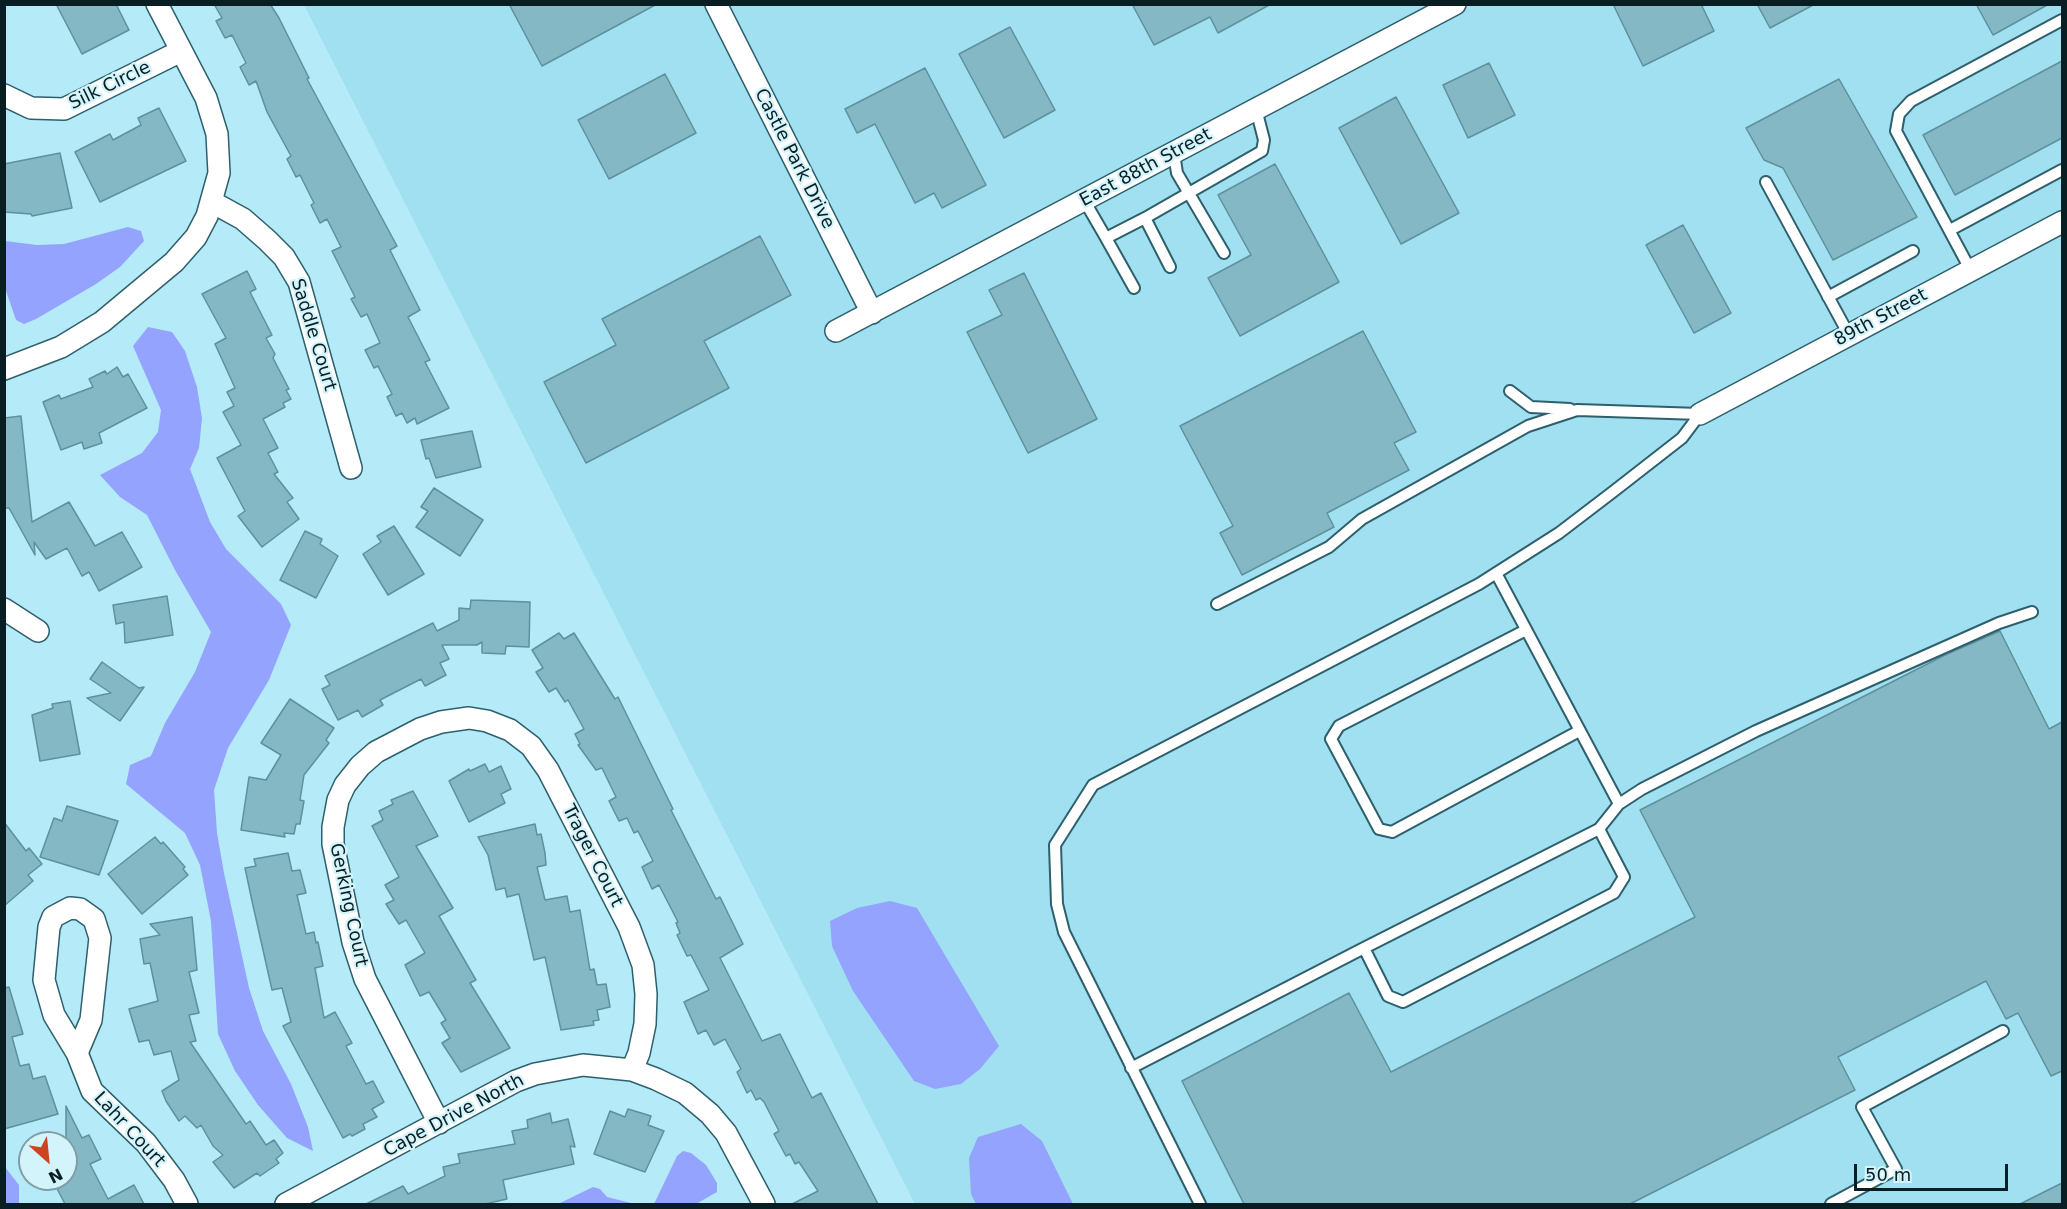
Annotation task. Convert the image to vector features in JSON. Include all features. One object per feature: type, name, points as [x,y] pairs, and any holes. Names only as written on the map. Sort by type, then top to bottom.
[{"type":"street","points":[[4,369],[61,347],[102,322],[174,262],[196,237],[212,202],[219,173],[219,143],[212,114],[157,4]]},
{"type":"street","name":"Castle Park Drive","points":[[716,4],[872,313]]},
{"type":"street","name":"East 88th Street","points":[[837,331],[1455,4]]},
{"type":"street","name":"Silk Circle","points":[[4,95],[31,108],[63,109],[181,51]]},
{"type":"street","name":"Saddle Court","points":[[212,202],[243,219],[267,240],[284,257],[300,282],[351,468]]},
{"type":"street","name":"89th Street","points":[[1700,414],[2062,222]]},
{"type":"street","points":[[4,609],[38,631]]},
{"type":"street","name":"Trager Court","points":[[438,723],[469,718],[499,726],[525,741],[548,770],[633,937],[643,965],[646,994],[645,1024],[639,1053],[632,1070]]},
{"type":"street","name":"Gerking Court","points":[[438,723],[420,729],[394,743],[360,766],[345,785],[338,800],[333,835],[353,942],[365,979],[439,1123]]},
{"type":"street","name":"Lahr Court","points":[[77,1053],[91,1020],[100,938],[94,919],[80,909],[70,908],[52,917],[49,927],[44,980],[47,997],[58,1024],[77,1053],[92,1090],[151,1149],[174,1180],[187,1204]]},
{"type":"street","name":"Cape Drive North","points":[[286,1204],[516,1081],[535,1074],[583,1065],[632,1070],[656,1078],[685,1094],[716,1120],[731,1141],[764,1204]]},
{"type":"lane","points":[[1971,271],[1896,131],[1899,114],[1911,101],[2062,20]]},
{"type":"lane","points":[[1106,238],[1145,219],[1262,151],[1264,141],[1257,109]]},
{"type":"lane","points":[[1174,153],[1177,173],[1224,253]]},
{"type":"lane","points":[[1950,230],[2062,170]]},
{"type":"lane","points":[[1766,182],[1849,335]]},
{"type":"lane","points":[[1084,200],[1134,288]]},
{"type":"lane","points":[[1145,219],[1170,267]]},
{"type":"lane","points":[[1828,297],[1912,251]]},
{"type":"lane","points":[[1510,391],[1531,407],[1700,414]]},
{"type":"lane","points":[[1217,604],[1329,547],[1362,519],[1528,426],[1577,410]]},
{"type":"lane","points":[[1200,1204],[1064,932],[1058,904],[1055,845],[1094,785],[1496,573],[1559,534],[1622,485],[1682,438],[1700,414]]},
{"type":"lane","points":[[1496,573],[1619,804]]},
{"type":"lane","points":[[1131,1068],[1599,829],[1619,804],[1642,789],[1756,731],[1999,623],[2032,612]]},
{"type":"lane","points":[[1526,630],[1339,726],[1331,739],[1379,829],[1392,832],[1579,731]]},
{"type":"lane","points":[[1364,948],[1388,996],[1403,1002],[1413,997],[1614,893],[1624,877],[1599,829]]},
{"type":"lane","points":[[1831,1204],[1896,1169],[1862,1107],[2003,1031]]},
{"type":"shaded area","points":[[304,5],[2062,5],[2062,1204],[915,1204]]},
{"type":"water","points":[[128,227],[141,231],[144,241],[120,267],[96,284],[36,319],[24,324],[16,320],[5,288],[5,241],[37,245],[64,244]]},
{"type":"water","points":[[148,327],[172,332],[185,351],[197,387],[202,418],[199,448],[190,469],[210,522],[226,549],[281,604],[291,625],[269,680],[228,748],[214,790],[217,833],[224,873],[249,988],[263,1031],[291,1084],[308,1127],[313,1151],[287,1138],[258,1105],[235,1071],[218,1034],[211,921],[200,865],[185,833],[126,784],[130,765],[151,756],[165,723],[195,672],[211,632],[175,570],[147,515],[120,497],[100,475],[142,453],[158,432],[161,410],[133,346]]},
{"type":"water","points":[[890,901],[917,908],[999,1046],[980,1069],[961,1084],[935,1089],[914,1081],[853,991],[832,946],[830,921],[857,908]]},
{"type":"water","points":[[1021,1124],[1042,1141],[1073,1204],[976,1204],[971,1194],[969,1158],[978,1137]]},
{"type":"water","points":[[683,1151],[691,1153],[706,1165],[717,1183],[717,1192],[696,1204],[654,1204],[677,1156]]},
{"type":"water","points":[[5,1167],[18,1184],[19,1204],[5,1204]]},
{"type":"water","points":[[593,1187],[600,1189],[607,1197],[635,1204],[558,1204]]},
{"type":"building","points":[[56,4],[116,4],[129,30],[82,54]]},
{"type":"building","points":[[214,4],[270,4],[279,18],[309,78],[307,79],[397,246],[390,250],[420,310],[408,317],[430,360],[425,362],[449,408],[417,424],[415,418],[407,423],[402,413],[396,416],[387,397],[392,394],[378,366],[374,368],[365,350],[380,343],[367,314],[361,317],[351,299],[355,297],[332,251],[341,247],[327,219],[320,223],[311,205],[314,203],[300,175],[296,177],[287,159],[291,156],[267,112],[256,81],[249,85],[240,67],[246,63],[232,35],[225,38],[216,21],[222,18]]},
{"type":"building","points":[[509,4],[657,4],[542,66]]},
{"type":"building","points":[[1132,4],[1271,4],[1218,33],[1210,17],[1154,45]]},
{"type":"building","points":[[1613,4],[1701,4],[1714,31],[1643,66]]},
{"type":"building","points":[[1757,4],[1815,4],[1770,28]]},
{"type":"building","points":[[1976,4],[2049,4],[1993,35]]},
{"type":"building","points":[[1010,27],[1055,110],[1004,138],[959,54]]},
{"type":"building","points":[[2062,61],[2062,138],[1955,195],[1923,135]]},
{"type":"building","points":[[1489,63],[1515,115],[1468,138],[1443,85]]},
{"type":"building","points":[[925,68],[986,185],[942,208],[934,193],[915,203],[875,124],[857,133],[845,109]]},
{"type":"building","points":[[665,74],[696,133],[609,179],[578,120]]},
{"type":"building","points":[[1839,79],[1917,217],[1833,260],[1783,168],[1764,160],[1746,128]]},
{"type":"building","points":[[1396,97],[1459,213],[1401,244],[1339,128]]},
{"type":"building","points":[[159,108],[186,161],[100,202],[75,152],[110,134],[113,140],[141,125],[138,118]]},
{"type":"building","points":[[60,153],[72,208],[32,216],[31,214],[4,212],[4,164]]},
{"type":"building","points":[[1275,164],[1339,282],[1240,336],[1208,278],[1251,255],[1218,195]]},
{"type":"building","points":[[1683,225],[1731,313],[1694,333],[1646,245]]},
{"type":"building","points":[[760,236],[791,295],[704,341],[729,388],[586,463],[544,382],[616,345],[602,319]]},
{"type":"building","points":[[247,271],[256,289],[250,292],[272,335],[266,338],[275,354],[273,358],[289,389],[286,390],[291,399],[283,403],[285,407],[263,419],[278,448],[268,453],[278,472],[274,474],[293,498],[287,502],[299,519],[262,547],[238,516],[245,511],[217,458],[241,445],[223,412],[234,406],[227,392],[235,388],[215,344],[226,338],[202,294]]},
{"type":"building","points":[[1024,273],[1097,419],[1028,453],[967,332],[1002,315],[989,290]]},
{"type":"building","points":[[1363,331],[1416,432],[1394,443],[1409,470],[1327,513],[1334,527],[1242,575],[1220,533],[1233,526],[1180,426]]},
{"type":"building","points":[[117,367],[123,377],[128,374],[147,408],[99,433],[102,443],[84,449],[82,442],[61,450],[43,402],[59,395],[61,399],[93,387],[89,379],[105,371],[107,374]]},
{"type":"building","points":[[21,416],[32,522],[69,502],[95,546],[122,532],[142,567],[99,591],[89,572],[82,576],[67,548],[46,559],[34,542],[35,555],[9,508],[4,508],[4,418]]},
{"type":"building","points":[[472,431],[481,467],[436,478],[429,458],[426,459],[421,440]]},
{"type":"building","points":[[434,488],[483,520],[460,556],[416,527],[428,511],[421,507]]},
{"type":"building","points":[[394,526],[424,574],[388,595],[363,554],[381,542],[377,536]]},
{"type":"building","points":[[305,531],[322,539],[320,544],[338,556],[316,598],[280,580]]},
{"type":"building","points":[[167,596],[173,635],[125,643],[124,622],[116,624],[113,605]]},
{"type":"building","points":[[471,600],[530,602],[529,647],[506,646],[505,654],[482,653],[482,642],[477,645],[442,645],[449,659],[440,663],[446,675],[425,686],[421,679],[380,700],[383,705],[362,717],[358,710],[338,720],[322,689],[330,685],[325,676],[433,623],[437,631],[459,620],[459,608],[470,609]]},
{"type":"building","points":[[2000,631],[2049,729],[2062,722],[2062,1071],[2051,1076],[2018,1013],[2006,1019],[1986,981],[1838,1057],[1855,1090],[1630,1204],[1244,1204],[1182,1081],[1349,993],[1391,1072],[1695,917],[1640,810],[1945,655]]},
{"type":"building","points":[[559,633],[564,639],[574,633],[615,699],[618,697],[716,899],[720,897],[743,944],[720,958],[762,1041],[780,1034],[812,1098],[821,1093],[878,1204],[792,1204],[818,1191],[799,1162],[795,1164],[790,1154],[786,1156],[774,1134],[779,1131],[764,1102],[760,1098],[756,1100],[751,1090],[747,1093],[737,1072],[741,1069],[725,1039],[714,1045],[706,1030],[698,1034],[684,1002],[709,990],[691,955],[687,956],[677,935],[680,933],[676,923],[678,922],[659,885],[652,889],[642,867],[653,861],[638,831],[634,833],[627,818],[619,821],[609,801],[616,797],[602,768],[596,770],[578,745],[580,744],[575,734],[584,729],[568,700],[565,702],[556,688],[549,692],[536,672],[543,668],[532,650]]},
{"type":"building","points":[[102,662],[139,688],[144,687],[120,721],[87,698],[111,693],[90,679]]},
{"type":"building","points":[[290,699],[334,728],[326,740],[329,743],[304,775],[300,800],[304,801],[300,824],[296,824],[294,834],[284,833],[285,837],[241,830],[249,777],[266,780],[281,755],[261,743]]},
{"type":"building","points":[[70,701],[80,754],[40,761],[32,715],[53,708],[52,704]]},
{"type":"building","points":[[485,764],[489,772],[501,766],[511,789],[501,794],[505,803],[469,822],[449,781],[469,769],[470,771]]},
{"type":"building","points":[[413,791],[438,836],[416,846],[453,908],[439,916],[476,980],[470,983],[510,1048],[461,1072],[442,1043],[450,1038],[441,1023],[446,1020],[429,992],[420,996],[405,965],[425,953],[406,920],[399,924],[386,904],[394,900],[385,885],[399,877],[372,826],[383,820],[379,811],[393,804],[391,800]]},
{"type":"building","points":[[67,806],[118,821],[99,875],[40,857],[54,818],[62,821]]},
{"type":"building","points":[[4,822],[26,851],[29,848],[42,864],[28,875],[33,881],[4,906]]},
{"type":"building","points":[[535,824],[537,835],[541,834],[545,853],[546,865],[537,867],[545,900],[567,896],[570,912],[580,910],[590,970],[594,969],[597,985],[606,984],[610,1007],[597,1010],[599,1020],[593,1021],[594,1025],[561,1030],[545,957],[534,960],[519,894],[507,897],[505,888],[496,890],[488,855],[478,837]]},
{"type":"building","points":[[155,837],[161,844],[163,842],[185,867],[183,869],[188,875],[142,914],[108,874]]},
{"type":"building","points":[[288,853],[292,871],[300,870],[306,893],[297,895],[306,934],[314,932],[316,943],[318,942],[323,966],[315,968],[324,1018],[335,1012],[352,1043],[346,1046],[366,1084],[373,1081],[384,1102],[372,1109],[377,1117],[363,1124],[365,1129],[343,1138],[283,1026],[291,1022],[282,988],[272,990],[245,868],[256,866],[254,859]]},
{"type":"building","points":[[192,917],[197,970],[189,972],[199,1013],[189,1015],[196,1041],[190,1042],[246,1124],[250,1121],[266,1145],[274,1140],[283,1153],[276,1159],[279,1163],[260,1176],[257,1173],[234,1188],[213,1162],[223,1155],[213,1146],[201,1125],[197,1128],[185,1116],[179,1121],[166,1101],[162,1091],[179,1080],[171,1051],[154,1055],[149,1040],[139,1042],[129,1009],[158,1001],[150,963],[144,964],[140,939],[160,935],[150,924]]},
{"type":"building","points":[[9,987],[23,1034],[12,1037],[20,1066],[29,1064],[33,1079],[45,1076],[58,1114],[4,1129],[4,988]]},
{"type":"building","points":[[66,1106],[82,1138],[89,1135],[101,1159],[90,1164],[108,1199],[134,1185],[144,1204],[65,1204],[58,1191],[78,1191],[78,1131],[66,1131]]},
{"type":"building","points":[[628,1109],[651,1116],[648,1125],[664,1131],[645,1172],[594,1154],[610,1111],[625,1117]]},
{"type":"building","points":[[550,1113],[552,1123],[568,1119],[575,1147],[570,1146],[574,1164],[503,1180],[507,1199],[485,1204],[366,1204],[403,1186],[408,1194],[445,1176],[443,1167],[460,1163],[458,1154],[515,1144],[512,1131],[528,1128],[527,1120]]},
{"type":"building","points":[[2062,1183],[2062,1204],[2020,1204]]}]
